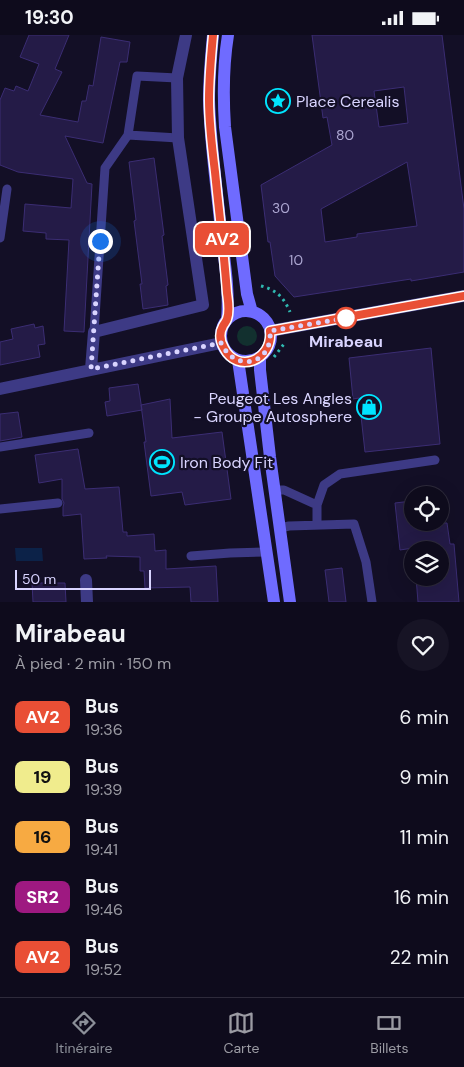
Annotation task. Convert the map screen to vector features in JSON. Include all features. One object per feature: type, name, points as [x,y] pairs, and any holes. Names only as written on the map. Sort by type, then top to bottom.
[{"type":"main road","points":[[213,35],[209,99],[225,266],[228,305],[227,320]]},
{"type":"main road","points":[[228,35],[224,69],[223,100],[225,127],[247,293],[252,312]]},
{"type":"main road","points":[[243,311],[252,312],[261,316],[267,323],[271,339],[269,346],[260,357],[249,361],[238,360],[230,356],[225,350],[221,343],[221,331],[227,320],[234,314],[243,311]]},
{"type":"main road","points":[[260,357],[274,490],[290,602]]},
{"type":"main road","points":[[238,360],[274,602]]},
{"type":"street","points":[[91,369],[94,332],[203,305],[178,138],[177,78],[186,35]]},
{"type":"street","points":[[270,331],[464,296]]},
{"type":"street","points":[[0,389],[221,343]]},
{"type":"street","points":[[86,581],[86,602]]},
{"type":"lane","points":[[94,332],[105,168],[128,135],[137,76],[177,78]]},
{"type":"lane","points":[[128,135],[178,138]]},
{"type":"lane","points":[[0,238],[7,189]]},
{"type":"lane","points":[[0,447],[89,433]]},
{"type":"lane","points":[[317,525],[317,505],[324,485],[340,474],[435,460]]},
{"type":"lane","points":[[274,490],[284,490],[317,505]]},
{"type":"lane","points":[[0,509],[58,503]]},
{"type":"lane","points":[[280,528],[289,526],[354,524],[366,563],[372,602]]},
{"type":"lane","points":[[191,556],[266,552]]},
{"type":"path","points":[[258,285],[273,289],[286,302],[290,313]]},
{"type":"green space","points":[[247,326],[254,329],[257,336],[254,343],[247,346],[240,343],[237,336],[240,329]]},
{"type":"water","points":[[15,548],[42,548],[43,561],[16,561]]},
{"type":"building","points":[[29,35],[69,35],[55,69],[62,72],[40,115],[78,122],[82,101],[86,101],[89,85],[93,86],[101,37],[130,42],[127,62],[120,62],[103,143],[65,136],[87,183],[92,184],[84,332],[64,331],[69,240],[46,239],[46,233],[23,231],[25,204],[71,208],[73,179],[18,172],[0,165],[0,100],[5,88],[14,91],[16,86],[28,91],[39,64],[20,57]]},
{"type":"building","points":[[312,35],[442,35],[464,209],[464,272],[294,297],[275,276],[270,242],[268,242],[261,185],[332,145],[327,117],[323,118]],"holes":[[[404,87],[408,123],[379,127],[374,91]],[[407,162],[417,226],[357,234],[357,237],[325,242],[321,209]]]},
{"type":"building","points":[[154,158],[164,235],[162,236],[168,285],[166,286],[168,305],[143,309],[129,162]]},
{"type":"building","points":[[34,324],[35,328],[43,326],[45,344],[38,345],[40,357],[0,365],[0,342],[13,339],[11,329]]},
{"type":"building","points":[[431,348],[440,444],[365,452],[359,398],[353,399],[349,358]]},
{"type":"building","points":[[138,384],[142,410],[107,416],[105,402],[110,401],[109,388]]},
{"type":"building","points":[[170,399],[172,438],[222,432],[231,499],[185,505],[182,492],[151,496],[141,405]]},
{"type":"building","points":[[18,412],[22,437],[0,441],[0,414]]},
{"type":"building","points":[[78,449],[85,489],[119,487],[123,532],[127,532],[127,536],[154,534],[155,551],[166,550],[166,569],[216,566],[218,602],[191,602],[190,587],[145,588],[144,571],[140,571],[140,557],[106,556],[107,558],[84,559],[81,514],[63,516],[62,479],[39,483],[35,455]]},
{"type":"building","points":[[404,502],[404,531],[448,531],[450,544],[454,544],[459,602],[418,602],[417,586],[449,586],[449,541],[404,541],[404,549],[400,550],[395,503]]},
{"type":"building","points":[[342,568],[346,602],[329,602],[325,570]]},
{"type":"building","points":[[32,583],[65,583],[66,602],[33,602]]},
{"type":"bus line","name":"AV2","points":[[213,35],[209,99],[228,305],[227,320],[223,325],[220,337],[221,343],[230,356],[243,361],[255,360],[260,357],[269,346],[271,339],[270,331],[464,296]]},
{"type":"place","name":"Place Cerealis","points":[[278,101]]},
{"type":"place","name":"Mirabeau","points":[[346,318]]},
{"type":"place","name":"Peugeot Les Angles - Groupe Autosphere","points":[[369,407]]},
{"type":"place","name":"Iron Body Fit","points":[[162,462]]},
{"type":"route","points":[[100,241],[91,369],[221,343],[230,356],[243,361],[255,360],[266,352],[271,339],[270,331],[346,318]]}]
